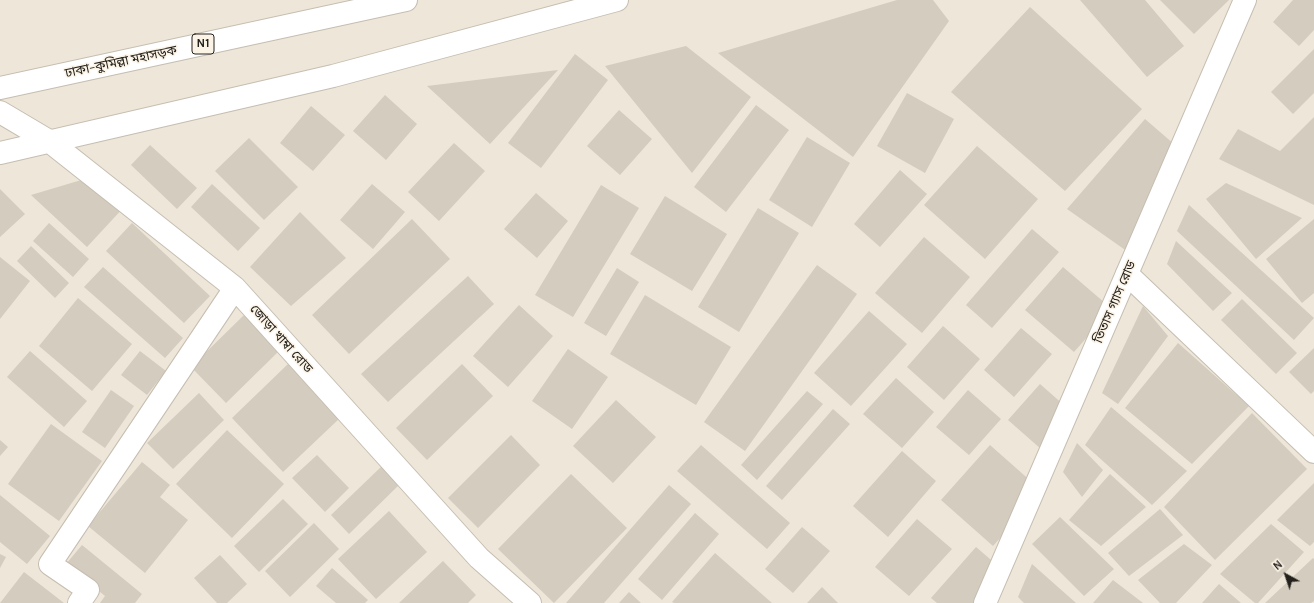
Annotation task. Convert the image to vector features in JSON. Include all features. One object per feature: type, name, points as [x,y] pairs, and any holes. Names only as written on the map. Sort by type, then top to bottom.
[{"type":"main road","name":"ঢাকা–কুমিল্লা মহাসড়ক","points":[[0,88],[406,0]]},
{"type":"main road","points":[[0,153],[333,76],[617,0]]},
{"type":"main road","name":"তিতাস গ্যাস রোড","points":[[985,603],[1245,0]]},
{"type":"main road","name":"জোড়া খাম্বা রোড","points":[[0,112],[50,141],[235,288],[479,558],[530,603]]},
{"type":"main road","points":[[1127,274],[1314,452]]},
{"type":"main road","points":[[79,603],[88,590],[50,564],[235,288]]},
{"type":"building","points":[[897,0],[933,0],[949,21],[853,157],[718,53]]},
{"type":"building","points":[[1080,0],[1145,0],[1184,46],[1147,77]]},
{"type":"building","points":[[1160,0],[1229,0],[1194,34]]},
{"type":"building","points":[[1293,0],[1314,0],[1314,30],[1299,46],[1273,22]]},
{"type":"building","points":[[1030,7],[1142,109],[1065,191],[951,92]]},
{"type":"building","points":[[686,46],[751,97],[692,173],[605,66]]},
{"type":"building","points":[[1314,49],[1314,93],[1293,114],[1271,92]]},
{"type":"building","points":[[575,54],[608,80],[541,168],[508,143]]},
{"type":"building","points":[[558,70],[490,144],[427,86]]},
{"type":"building","points":[[907,93],[954,119],[925,173],[877,146]]},
{"type":"building","points":[[385,95],[417,124],[386,160],[353,131]]},
{"type":"building","points":[[756,105],[789,130],[726,212],[694,187]]},
{"type":"building","points":[[311,106],[345,135],[313,171],[280,143]]},
{"type":"building","points":[[619,110],[652,139],[620,175],[587,146]]},
{"type":"building","points":[[1314,117],[1314,205],[1219,159],[1238,129],[1280,151]]},
{"type":"building","points":[[1145,119],[1182,151],[1138,259],[1067,209]]},
{"type":"building","points":[[807,137],[850,163],[812,227],[769,200]]},
{"type":"building","points":[[249,138],[298,187],[264,220],[215,171]]},
{"type":"building","points":[[454,143],[485,171],[439,221],[408,192]]},
{"type":"building","points":[[150,145],[197,188],[177,209],[131,165]]},
{"type":"building","points":[[977,146],[1038,199],[985,259],[924,205]]},
{"type":"building","points":[[900,170],[927,194],[880,247],[854,224]]},
{"type":"building","points":[[88,178],[125,206],[87,247],[31,195]]},
{"type":"building","points":[[1226,183],[1302,218],[1256,259],[1206,199]]},
{"type":"building","points":[[212,184],[260,228],[238,251],[191,207]]},
{"type":"building","points":[[372,184],[405,212],[373,249],[340,220]]},
{"type":"building","points":[[601,185],[639,208],[573,317],[535,295]]},
{"type":"building","points":[[0,189],[25,214],[0,237]]},
{"type":"building","points":[[536,193],[568,221],[537,258],[504,229]]},
{"type":"building","points":[[665,196],[727,234],[692,291],[630,254]]},
{"type":"building","points":[[1189,205],[1314,318],[1294,340],[1177,231]]},
{"type":"building","points":[[758,208],[799,233],[739,332],[698,307]]},
{"type":"building","points":[[300,212],[346,258],[291,306],[250,267]]},
{"type":"building","points":[[412,219],[450,259],[349,354],[312,315]]},
{"type":"building","points":[[1314,219],[1314,293],[1302,303],[1266,259]]},
{"type":"building","points":[[49,223],[89,259],[73,277],[33,241]]},
{"type":"building","points":[[132,223],[210,296],[184,323],[106,251]]},
{"type":"building","points":[[1032,229],[1059,252],[992,328],[966,305]]},
{"type":"building","points":[[924,237],[970,277],[922,333],[875,293]]},
{"type":"building","points":[[1176,241],[1232,293],[1213,311],[1167,264]]},
{"type":"building","points":[[31,246],[69,283],[55,298],[17,261]]},
{"type":"building","points":[[0,257],[30,281],[0,319]]},
{"type":"building","points":[[817,265],[857,294],[745,451],[704,422]]},
{"type":"building","points":[[103,267],[183,338],[165,358],[84,287]]},
{"type":"building","points":[[1063,267],[1112,309],[1074,352],[1025,310]]},
{"type":"building","points":[[617,268],[639,282],[606,336],[584,323]]},
{"type":"building","points":[[468,276],[494,304],[388,402],[361,374]]},
{"type":"building","points":[[645,295],[731,347],[696,405],[610,354]]},
{"type":"building","points":[[78,298],[132,344],[92,391],[39,346]]},
{"type":"building","points":[[1242,299],[1297,353],[1276,374],[1221,320]]},
{"type":"building","points":[[519,305],[553,336],[508,387],[473,356]]},
{"type":"building","points":[[1143,306],[1168,336],[1118,404],[1102,393]]},
{"type":"building","points":[[869,311],[907,344],[851,406],[814,373]]},
{"type":"building","points":[[244,315],[279,351],[226,403],[191,367]]},
{"type":"building","points":[[943,326],[980,359],[944,400],[907,367]]},
{"type":"building","points":[[1021,328],[1052,354],[1014,397],[984,370]]},
{"type":"building","points":[[1178,343],[1249,406],[1192,464],[1125,408]]},
{"type":"building","points":[[1314,348],[1314,391],[1311,394],[1289,372]]},
{"type":"building","points":[[568,349],[608,377],[572,429],[532,401]]},
{"type":"building","points":[[30,351],[87,401],[64,427],[7,377]]},
{"type":"building","points":[[140,351],[166,371],[147,395],[121,375]]},
{"type":"building","points":[[288,364],[340,418],[283,472],[232,418]]},
{"type":"building","points":[[462,364],[493,396],[427,460],[396,428]]},
{"type":"building","points":[[896,378],[934,412],[902,448],[863,414]]},
{"type":"building","points":[[1040,384],[1073,413],[1041,449],[1008,420]]},
{"type":"building","points":[[111,390],[134,406],[105,448],[82,432]]},
{"type":"building","points":[[968,390],[1001,419],[969,455],[936,427]]},
{"type":"building","points":[[807,391],[823,404],[757,480],[741,465]]},
{"type":"building","points":[[199,393],[224,420],[173,469],[147,443]]},
{"type":"building","points":[[616,400],[656,437],[613,483],[573,446]]},
{"type":"building","points":[[1111,407],[1187,471],[1152,505],[1085,445]]},
{"type":"building","points":[[833,409],[850,424],[782,500],[766,486]]},
{"type":"building","points":[[1252,413],[1307,469],[1215,560],[1164,507]]},
{"type":"building","points":[[51,424],[102,461],[59,521],[8,484]]},
{"type":"building","points":[[227,430],[284,484],[232,538],[176,484]]},
{"type":"building","points":[[511,435],[540,465],[478,528],[448,498]]},
{"type":"building","points":[[0,440],[8,447],[0,456]]},
{"type":"building","points":[[1077,443],[1103,470],[1082,497],[1063,472]]},
{"type":"building","points":[[701,445],[790,523],[767,549],[677,471]]},
{"type":"building","points":[[990,445],[1042,491],[993,546],[941,500]]},
{"type":"building","points":[[902,451],[936,481],[888,537],[853,506]]},
{"type":"building","points":[[317,455],[349,488],[325,512],[292,478]]},
{"type":"building","points":[[142,462],[170,485],[160,497],[188,520],[145,573],[88,526]]},
{"type":"building","points":[[383,465],[401,483],[349,534],[331,515]]},
{"type":"building","points":[[571,474],[627,528],[554,603],[498,549]]},
{"type":"building","points":[[1110,474],[1146,507],[1101,546],[1069,520]]},
{"type":"building","points":[[1314,483],[1314,542],[1310,546],[1277,520]]},
{"type":"building","points":[[669,485],[691,504],[604,603],[566,603]]},
{"type":"building","points":[[0,495],[50,536],[27,564],[0,542]]},
{"type":"building","points":[[283,499],[308,524],[259,572],[234,546]]},
{"type":"building","points":[[1160,509],[1183,535],[1129,576],[1108,553]]},
{"type":"building","points":[[389,511],[427,552],[376,599],[338,559]]},
{"type":"building","points":[[695,513],[719,534],[662,600],[638,579]]},
{"type":"building","points":[[1060,517],[1114,569],[1084,596],[1032,544]]},
{"type":"building","points":[[917,519],[952,549],[909,596],[875,567]]},
{"type":"building","points":[[314,523],[339,549],[290,597],[265,571]]},
{"type":"building","points":[[1271,524],[1304,552],[1258,603],[1255,603],[1220,574]]},
{"type":"building","points":[[802,527],[830,551],[793,593],[765,569]]},
{"type":"building","points":[[1184,544],[1212,565],[1176,603],[1160,603],[1138,580]]},
{"type":"building","points":[[82,545],[142,594],[135,603],[100,603],[105,596],[66,564]]},
{"type":"building","points":[[976,547],[1004,571],[976,603],[937,603],[931,598]]},
{"type":"building","points":[[715,553],[772,603],[672,602]]},
{"type":"building","points":[[0,554],[6,557],[0,568]]},
{"type":"building","points":[[220,555],[247,584],[227,603],[217,603],[194,578]]},
{"type":"building","points":[[1313,558],[1314,601],[1311,603],[1265,603]]},
{"type":"building","points":[[443,561],[476,595],[468,603],[399,603]]},
{"type":"building","points":[[1032,564],[1076,603],[1024,603],[1018,597]]},
{"type":"building","points":[[332,568],[368,600],[365,603],[336,603],[316,586]]},
{"type":"building","points":[[24,572],[64,603],[0,603]]},
{"type":"building","points":[[1113,580],[1143,603],[1093,603]]},
{"type":"building","points":[[1219,584],[1241,603],[1202,603]]},
{"type":"building","points":[[822,587],[838,603],[807,603]]},
{"type":"building","points":[[629,592],[641,603],[619,603]]}]
